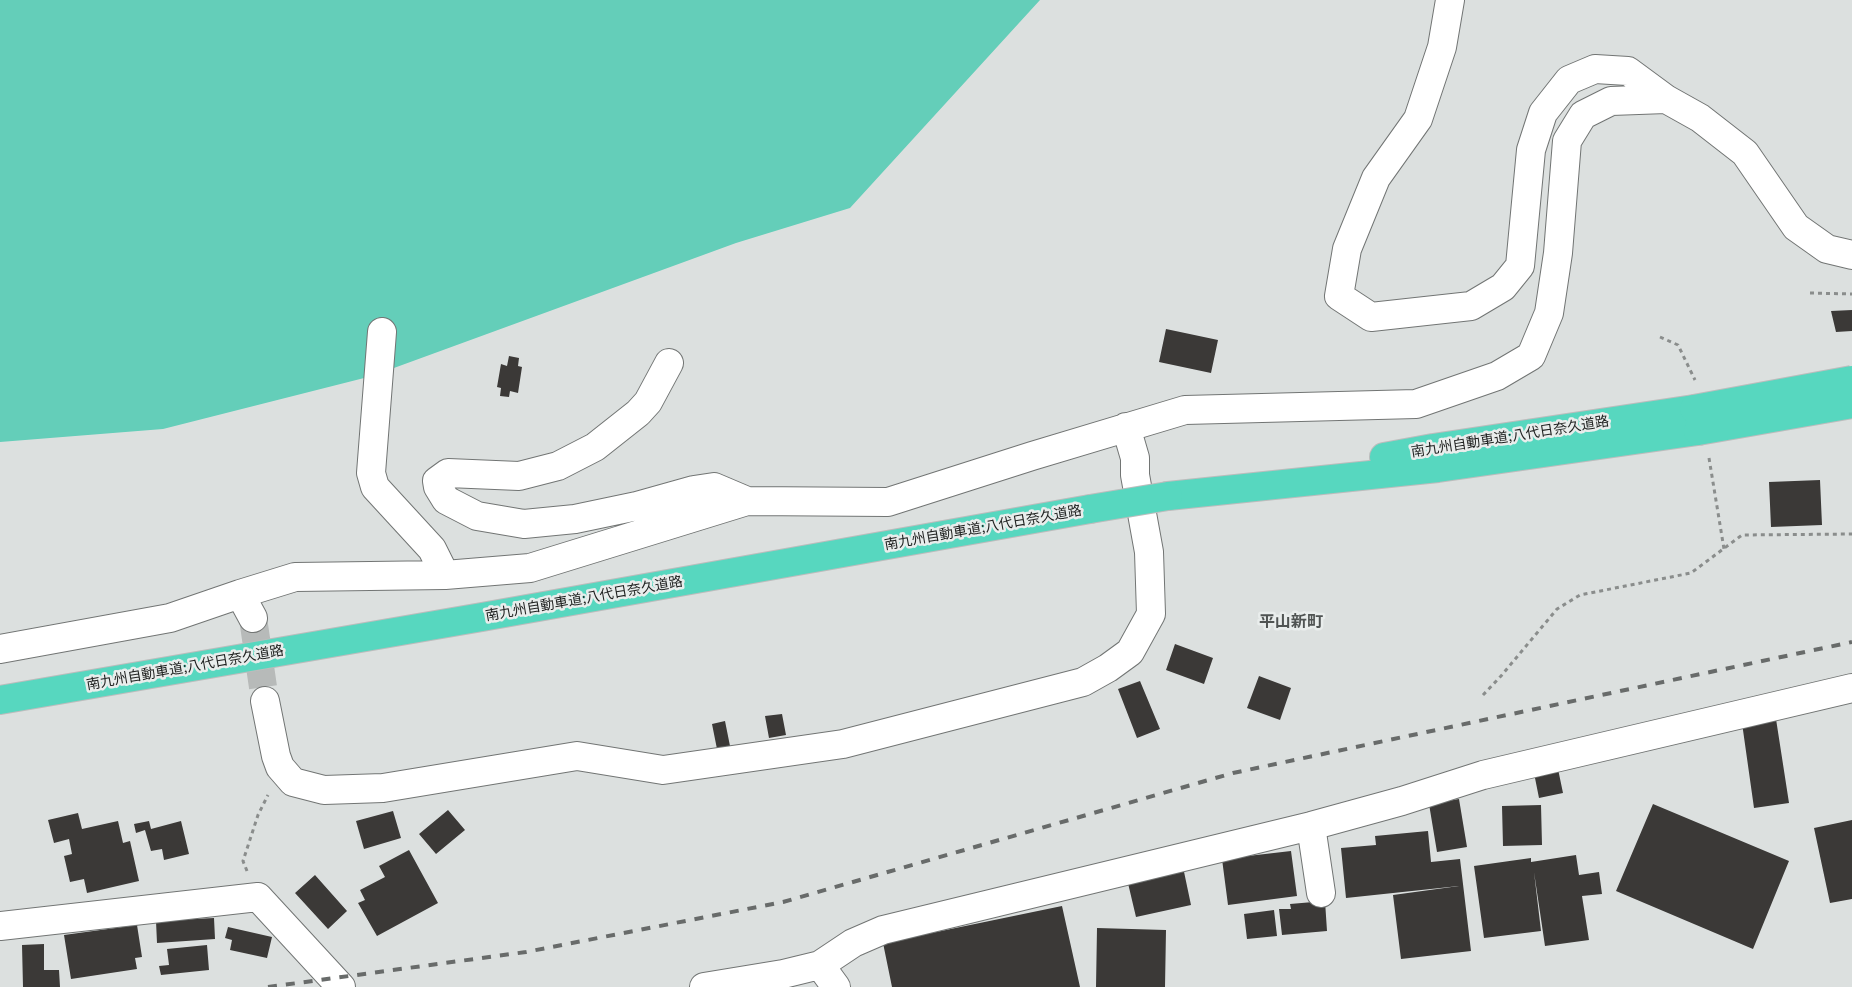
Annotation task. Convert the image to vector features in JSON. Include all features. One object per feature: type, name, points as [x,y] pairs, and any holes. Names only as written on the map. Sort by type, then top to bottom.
[{"type":"highway","name":"南九州自動車道;八代日奈久道路","points":[[0,700],[1168,496],[1438,468],[1696,420],[1852,380]]},
{"type":"highway","name":"南九州自動車道;八代日奈久道路","points":[[1696,420],[1852,404]]},
{"type":"street","points":[[1450,0],[1442,47],[1418,119],[1376,178],[1346,249],[1338,296],[1371,317],[1470,306],[1503,287],[1520,266],[1531,150],[1542,113],[1569,80],[1595,69],[1628,70],[1666,100],[1700,118],[1745,153],[1796,227],[1827,249],[1852,255]]},
{"type":"street","points":[[0,649],[170,618],[294,577],[444,574],[530,568],[747,502],[888,502],[1185,410],[1416,404],[1497,376],[1532,356],[1549,313],[1558,253],[1567,141],[1583,115],[1611,101],[1666,100]]},
{"type":"street","points":[[382,332],[371,474],[375,487],[432,549],[444,574]]},
{"type":"street","points":[[668,363],[648,402],[638,414],[595,447],[558,466],[520,476],[448,473],[437,481],[438,487],[446,500],[477,516],[524,524],[575,519],[637,506],[694,490],[714,487],[747,502]]},
{"type":"street","points":[[265,701],[280,767],[293,782],[324,790],[383,788],[578,756],[663,770],[843,744],[1083,682],[1108,668],[1130,652],[1151,614],[1149,552],[1135,475],[1135,458],[1126,427]]},
{"type":"street","points":[[240,594],[253,618]]},
{"type":"street","points":[[704,987],[783,974],[820,965],[853,943],[884,930],[1311,826],[1402,801],[1483,775],[1852,688]]},
{"type":"street","points":[[1311,826],[1321,893]]},
{"type":"street","points":[[0,926],[258,897],[341,987]]},
{"type":"street","points":[[820,965],[836,987]]},
{"type":"path","points":[[1810,293],[1852,294]]},
{"type":"path","points":[[1483,695],[1558,608],[1580,596],[1691,573],[1742,535],[1852,534]]},
{"type":"path","points":[[258,897],[243,861],[258,815],[280,767]]},
{"type":"green space","points":[[0,0],[1040,0],[850,208],[736,243],[372,376],[163,429],[0,442]]},
{"type":"building","points":[[1852,310],[1852,331],[1836,332],[1831,311]]},
{"type":"building","points":[[1166,329],[1218,340],[1211,373],[1159,362]]},
{"type":"building","points":[[509,356],[519,358],[518,366],[522,367],[518,393],[510,391],[509,397],[500,396],[501,388],[497,387],[501,364],[507,366]]},
{"type":"building","points":[[1820,480],[1822,525],[1771,527],[1769,482]]},
{"type":"building","points":[[1175,644],[1213,658],[1204,684],[1166,670]]},
{"type":"building","points":[[1259,676],[1291,688],[1280,720],[1247,708]]},
{"type":"building","points":[[1140,681],[1160,729],[1137,738],[1118,689]]},
{"type":"building","points":[[782,714],[786,735],[769,738],[765,716]]},
{"type":"building","points":[[1776,719],[1789,803],[1754,808],[1742,723]]},
{"type":"building","points":[[725,721],[730,746],[717,749],[712,724]]},
{"type":"building","points":[[1558,769],[1563,793],[1539,798],[1534,773]]},
{"type":"building","points":[[1459,799],[1467,847],[1437,852],[1429,804]]},
{"type":"building","points":[[1653,804],[1789,861],[1753,949],[1616,891]]},
{"type":"building","points":[[1541,805],[1542,845],[1503,846],[1502,806]]},
{"type":"building","points":[[448,810],[465,830],[436,854],[419,834]]},
{"type":"building","points":[[393,811],[401,838],[364,849],[356,821]]},
{"type":"building","points":[[78,813],[82,829],[118,821],[123,843],[130,841],[139,881],[87,893],[84,879],[70,882],[64,856],[72,854],[69,839],[54,843],[48,820]]},
{"type":"building","points":[[1852,820],[1852,899],[1830,903],[1814,828]]},
{"type":"building","points":[[149,821],[151,829],[181,821],[189,854],[164,860],[162,849],[151,851],[145,830],[136,833],[134,824]]},
{"type":"building","points":[[1428,831],[1431,862],[1460,859],[1471,951],[1401,959],[1393,895],[1459,886],[1346,898],[1341,848],[1376,845],[1375,836]]},
{"type":"building","points":[[409,850],[438,903],[377,936],[358,903],[365,900],[360,890],[385,877],[379,866]]},
{"type":"building","points":[[1291,851],[1297,896],[1228,905],[1222,859]]},
{"type":"building","points":[[1576,855],[1579,875],[1599,872],[1602,894],[1582,896],[1589,940],[1545,946],[1534,872],[1541,931],[1484,938],[1474,866],[1531,858],[1531,862]]},
{"type":"building","points":[[1183,867],[1191,905],[1136,917],[1127,879]]},
{"type":"building","points":[[315,875],[347,911],[328,929],[295,893]]},
{"type":"building","points":[[1325,901],[1327,931],[1282,935],[1279,909],[1291,909],[1290,904]]},
{"type":"building","points":[[1062,906],[1080,987],[892,987],[883,943]]},
{"type":"building","points":[[1274,910],[1277,936],[1247,939],[1244,914]]},
{"type":"building","points":[[214,918],[215,939],[157,943],[156,921]]},
{"type":"building","points":[[137,925],[142,957],[135,958],[137,969],[71,979],[64,935]]},
{"type":"building","points":[[228,927],[272,937],[267,958],[230,950],[232,940],[225,938]]},
{"type":"building","points":[[1097,928],[1166,930],[1165,987],[1096,987]]},
{"type":"building","points":[[44,944],[44,970],[59,970],[60,987],[23,987],[22,945]]},
{"type":"building","points":[[207,945],[209,970],[161,975],[159,966],[169,965],[167,949]]},
{"type":"tunnel","points":[[253,618],[265,701]]},
{"type":"railway","points":[[268,987],[526,952],[783,902],[1233,773],[1852,642]]},
{"type":"district","name":"平山新町","points":[[1291,622]]}]
